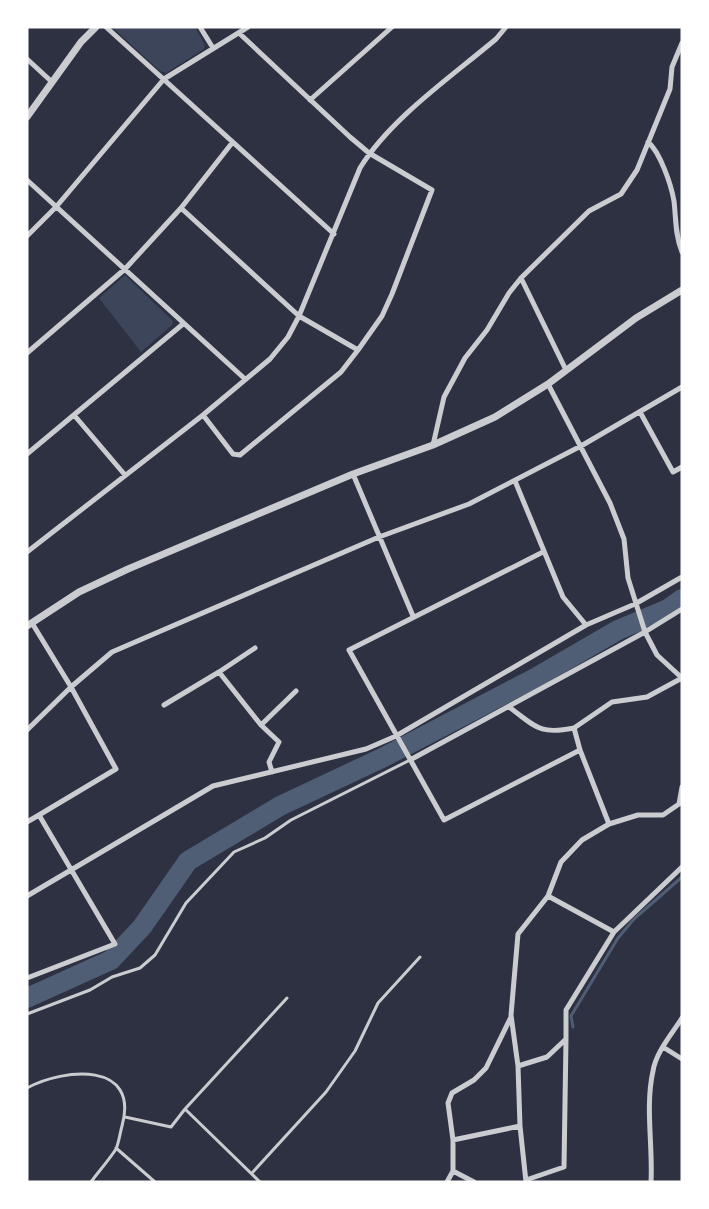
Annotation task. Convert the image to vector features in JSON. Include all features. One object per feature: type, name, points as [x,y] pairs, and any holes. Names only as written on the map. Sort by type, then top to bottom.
[{"type":"street","points":[[27,117],[81,42],[96,27]]},
{"type":"street","points":[[106,27],[334,234]]},
{"type":"street","points":[[200,27],[213,48]]},
{"type":"street","points":[[27,236],[56,207],[164,79],[248,27]]},
{"type":"street","points":[[310,100],[392,27]]},
{"type":"street","points":[[27,552],[203,415],[270,359],[288,337],[299,316],[360,168],[369,153],[398,122],[496,39],[506,27]]},
{"type":"street","points":[[203,415],[233,454],[240,455],[342,372],[382,316],[393,294],[432,190],[369,153],[239,33]]},
{"type":"street","points":[[433,445],[444,397],[449,387],[465,358],[487,330],[509,293],[521,278],[589,211],[621,194],[637,170],[670,89],[672,67],[682,43]]},
{"type":"street","points":[[27,59],[52,82]]},
{"type":"street","points":[[648,142],[656,149],[674,198],[678,243],[682,252]]},
{"type":"street","points":[[27,353],[124,269],[181,208],[232,143]]},
{"type":"street","points":[[27,180],[245,379]]},
{"type":"street","points":[[181,208],[299,316],[358,350]]},
{"type":"street","points":[[521,278],[566,370]]},
{"type":"street","points":[[27,822],[116,769],[71,687],[30,624],[79,592],[128,569],[352,474],[433,445],[495,417],[548,384],[636,318],[682,290]]},
{"type":"street","points":[[27,454],[183,324]]},
{"type":"street","points":[[509,707],[538,728],[555,732],[574,728],[612,702],[647,697],[682,678],[657,655],[645,632],[628,578],[624,538],[610,503],[548,384]]},
{"type":"street","points":[[27,730],[71,687],[112,652],[379,537],[469,504],[581,446],[682,387]]},
{"type":"street","points":[[640,412],[673,472],[682,467]]},
{"type":"street","points":[[74,415],[125,475]]},
{"type":"street","points":[[352,474],[413,616]]},
{"type":"street","points":[[515,481],[563,597],[586,625]]},
{"type":"street","points":[[543,552],[349,650],[444,820],[580,750]]},
{"type":"street","points":[[27,896],[213,786],[366,749],[396,736],[586,625],[635,604],[682,577]]},
{"type":"street","points":[[410,760],[645,632],[682,609]]},
{"type":"street","points":[[164,705],[255,648]]},
{"type":"street","points":[[219,672],[261,725],[279,742],[268,762],[272,772]]},
{"type":"street","points":[[261,725],[296,691]]},
{"type":"street","points":[[574,728],[580,750],[609,824]]},
{"type":"street","points":[[682,787],[681,804],[663,815],[638,815],[609,824],[582,840],[561,862],[548,896],[518,934],[511,1015],[518,1066],[520,1126],[526,1181],[564,1167],[566,1010],[614,932],[682,867]]},
{"type":"street","points":[[27,978],[115,944],[39,815]]},
{"type":"street","points":[[548,896],[614,932]]},
{"type":"street","points":[[447,1182],[453,1170],[453,1140],[448,1103],[452,1093],[474,1080],[486,1068],[511,1015]]},
{"type":"street","points":[[651,1182],[650,1118],[653,1069],[663,1047],[682,1018]]},
{"type":"street","points":[[518,1066],[547,1057],[566,1040]]},
{"type":"street","points":[[663,1047],[682,1059]]},
{"type":"street","points":[[453,1140],[520,1126]]},
{"type":"street","points":[[453,1170],[474,1182]]},
{"type":"lane","points":[[27,1014],[90,990],[112,976],[140,968],[155,955],[186,903],[234,852],[265,838],[291,820],[410,760]]},
{"type":"lane","points":[[252,1173],[326,1092],[355,1051],[378,1004],[420,957]]},
{"type":"lane","points":[[124,1117],[171,1127],[287,998]]},
{"type":"lane","points":[[27,1088],[50,1077],[94,1074],[112,1081],[122,1093],[125,1108],[116,1148],[91,1182]]},
{"type":"lane","points":[[185,1109],[260,1182]]},
{"type":"lane","points":[[116,1148],[155,1182]]},
{"type":"shaded area","points":[[112,27],[195,27],[205,45],[204,49],[166,73],[160,71]]},
{"type":"shaded area","points":[[125,275],[173,321],[172,325],[141,352],[99,298]]},
{"type":"waterway","points":[[27,998],[111,960],[142,927],[188,861],[280,806],[382,758],[537,677],[618,630],[668,609],[682,599]]},
{"type":"waterway","points":[[573,1027],[571,1016],[618,938],[634,919],[682,877]]}]
